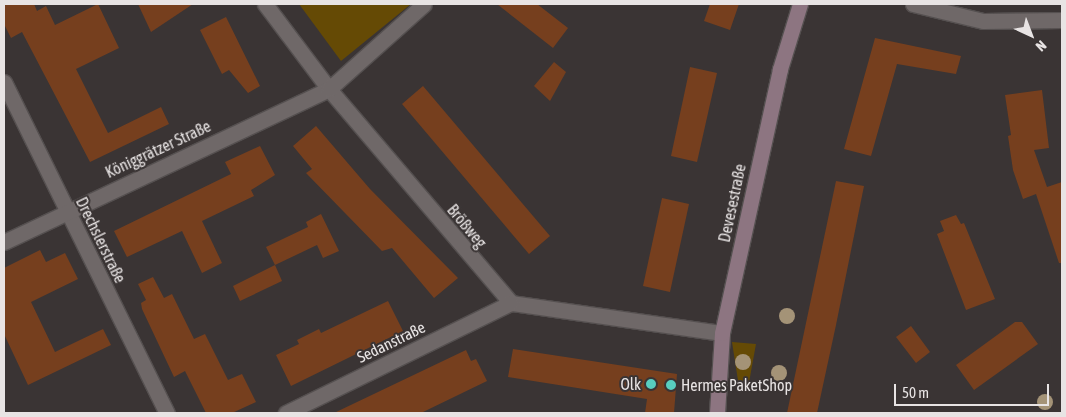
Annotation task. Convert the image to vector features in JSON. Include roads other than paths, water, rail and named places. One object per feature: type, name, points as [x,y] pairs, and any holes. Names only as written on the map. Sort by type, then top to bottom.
[{"type":"street","name":"Brößweg","points":[[265,4],[329,89],[511,303]]},
{"type":"street","name":"Königgrätzer Straße","points":[[4,242],[329,89],[424,4]]},
{"type":"street","name":"Devesestraße","points":[[717,413],[722,333],[780,69],[800,4]]},
{"type":"street","points":[[913,4],[983,21],[1062,20]]},
{"type":"street","name":"Drechslerstraße","points":[[4,82],[167,413]]},
{"type":"street","points":[[511,303],[722,333]]},
{"type":"street","name":"Sedanstraße","points":[[286,413],[511,303]]},
{"type":"place","name":"Olk","points":[[651,384]]},
{"type":"place","name":"Hermes PaketShop","points":[[671,385]]}]
